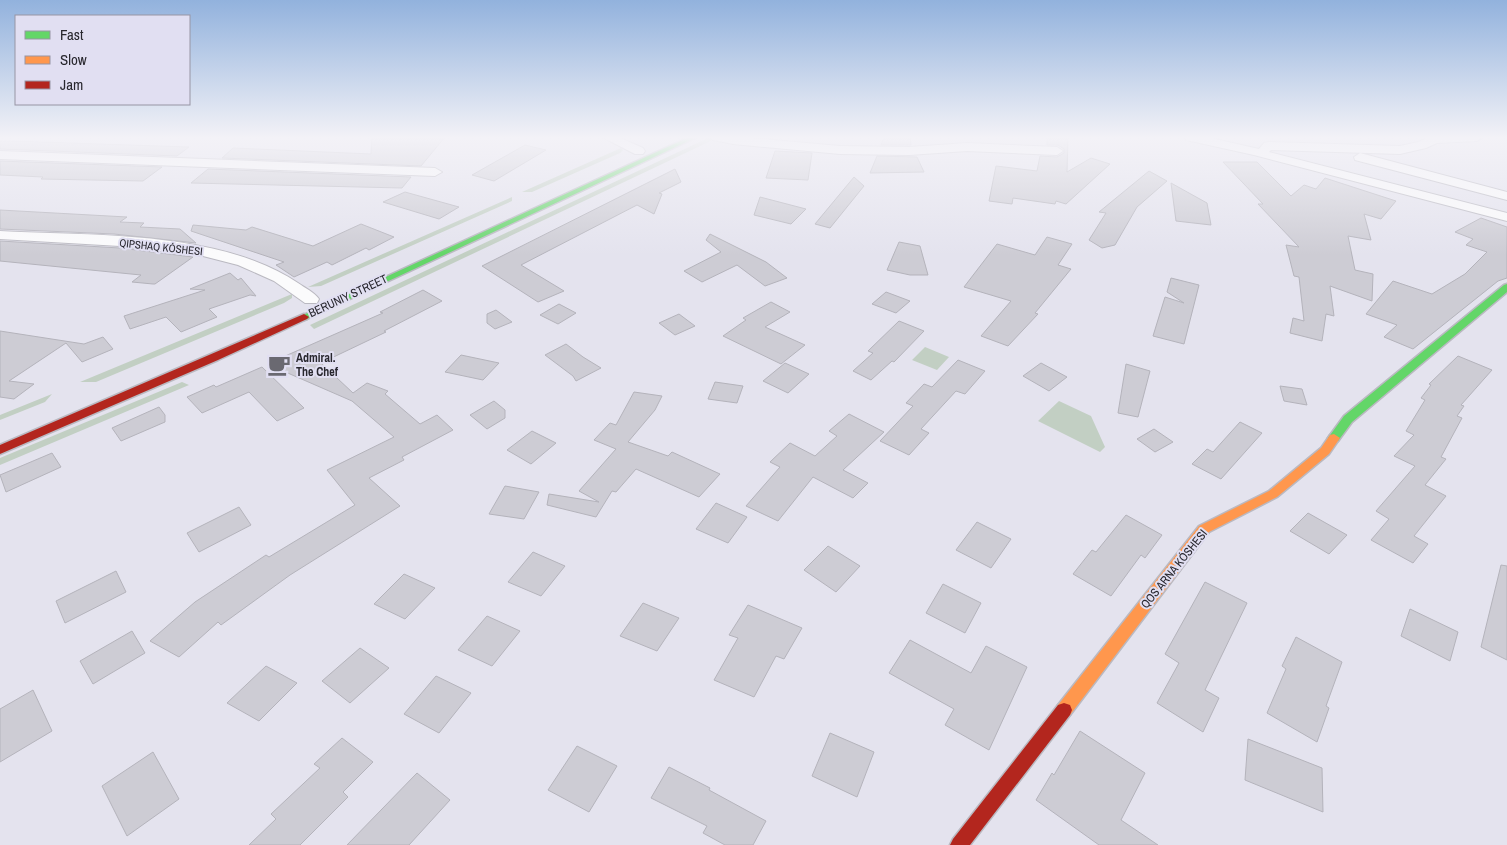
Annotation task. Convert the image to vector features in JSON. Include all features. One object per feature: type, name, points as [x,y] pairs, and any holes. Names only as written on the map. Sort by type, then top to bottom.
[{"type":"street","points":[[435,244],[584,176]]},
{"type":"street","name":"BERUNIY STREET","points":[[0,450],[77,413],[271,332],[608,176]]},
{"type":"street","points":[[1361,176],[1507,217]]},
{"type":"street","points":[[1441,176],[1507,196]]},
{"type":"street","points":[[0,235],[129,242],[207,252],[262,268],[289,282],[311,299]]},
{"type":"street","name":"QOS ARNA KÓSHESI","points":[[959,845],[1204,529],[1273,494],[1325,452],[1348,419],[1507,287]]},
{"type":"shaded area","points":[[557,176],[567,176],[532,192],[522,192]]},
{"type":"shaded area","points":[[626,176],[636,176],[314,329],[310,325]]},
{"type":"shaded area","points":[[512,197],[512,201],[321,286],[308,287]]},
{"type":"shaded area","points":[[292,294],[292,298],[284,303],[96,382],[80,382]]},
{"type":"shaded area","points":[[925,347],[949,357],[937,370],[912,360]]},
{"type":"shaded area","points":[[182,382],[189,385],[0,465],[0,458]]},
{"type":"shaded area","points":[[52,394],[45,402],[0,420],[0,415]]},
{"type":"shaded area","points":[[1059,401],[1091,416],[1105,447],[1100,452],[1038,421]]},
{"type":"building","points":[[31,176],[149,176],[143,181],[41,179],[43,177]]},
{"type":"building","points":[[199,176],[411,177],[402,188],[191,183]]},
{"type":"building","points":[[477,176],[502,176],[494,181]]},
{"type":"building","points":[[660,176],[678,176],[681,182],[659,193],[662,194],[654,214],[637,205],[521,265],[564,291],[538,302],[482,266]]},
{"type":"building","points":[[767,176],[809,176],[808,180],[766,178]]},
{"type":"building","points":[[994,176],[1096,176],[1066,204],[1056,201],[1055,204],[1013,198],[1012,204],[989,201]]},
{"type":"building","points":[[1142,176],[1159,176],[1167,181],[1137,207],[1115,245],[1102,248],[1089,240],[1106,213],[1099,212]]},
{"type":"building","points":[[1237,176],[1271,176],[1291,196],[1304,185],[1316,189],[1325,178],[1396,201],[1381,219],[1364,214],[1371,240],[1348,236],[1355,270],[1373,274],[1372,301],[1330,286],[1334,316],[1326,314],[1322,341],[1290,333],[1293,318],[1304,321],[1299,277],[1294,276],[1286,245],[1299,247],[1258,204],[1263,204]]},
{"type":"building","points":[[854,177],[864,186],[830,228],[815,224]]},
{"type":"building","points":[[1171,183],[1207,203],[1211,225],[1176,221]]},
{"type":"building","points":[[405,192],[459,207],[439,219],[383,202]]},
{"type":"building","points":[[760,197],[806,209],[791,224],[754,215]]},
{"type":"building","points":[[0,210],[127,217],[120,222],[144,223],[140,227],[180,229],[196,243],[114,234],[0,229]]},
{"type":"building","points":[[1481,218],[1507,227],[1507,278],[1498,281],[1413,349],[1384,337],[1397,325],[1366,314],[1393,281],[1432,294],[1465,274],[1487,252],[1466,245],[1473,239],[1455,232]]},
{"type":"building","points":[[361,224],[394,237],[369,250],[366,248],[332,265],[327,262],[294,277],[276,265],[284,262],[191,231],[193,225],[246,230],[252,227],[313,246]]},
{"type":"building","points":[[710,234],[766,262],[787,278],[765,286],[737,265],[702,282],[684,271],[721,252],[706,240]]},
{"type":"building","points":[[1047,237],[1072,244],[1058,265],[1071,269],[1035,313],[1038,314],[1008,346],[981,336],[1011,301],[964,287],[997,244],[1035,255]]},
{"type":"building","points":[[0,241],[120,248],[193,257],[153,284],[132,282],[141,275],[0,261]]},
{"type":"building","points":[[899,242],[920,246],[928,275],[910,275],[887,270]]},
{"type":"building","points":[[230,273],[238,280],[241,278],[256,296],[250,295],[209,309],[217,317],[181,332],[166,317],[130,329],[124,316],[205,290],[190,289]]},
{"type":"building","points":[[1171,278],[1199,285],[1184,344],[1153,336],[1165,297],[1184,303],[1167,292]]},
{"type":"building","points":[[423,290],[442,301],[384,331],[386,332],[321,363],[353,393],[367,383],[388,391],[385,394],[420,424],[437,415],[453,430],[402,457],[404,460],[369,478],[400,506],[290,575],[221,625],[218,622],[179,657],[150,641],[195,602],[266,555],[269,557],[355,505],[327,470],[394,437],[352,401],[267,364],[383,313],[380,312]]},
{"type":"building","points":[[886,292],[910,301],[896,313],[872,304]]},
{"type":"building","points":[[771,302],[790,312],[765,327],[805,345],[781,364],[723,336],[746,320],[743,318]]},
{"type":"building","points":[[559,304],[576,313],[558,324],[540,315]]},
{"type":"building","points":[[496,310],[512,322],[495,329],[487,323],[487,314]]},
{"type":"building","points":[[679,314],[695,326],[675,335],[659,323]]},
{"type":"building","points":[[899,321],[924,331],[894,362],[892,361],[871,380],[853,371],[873,353],[868,351]]},
{"type":"building","points":[[0,331],[84,344],[103,337],[113,349],[82,362],[66,343],[9,381],[34,384],[14,399],[0,397]]},
{"type":"building","points":[[566,344],[601,368],[576,381],[573,376],[545,355]]},
{"type":"building","points":[[461,355],[499,363],[483,380],[445,372]]},
{"type":"building","points":[[1458,356],[1492,370],[1461,405],[1464,406],[1457,416],[1462,418],[1441,457],[1446,459],[1425,485],[1446,496],[1414,536],[1428,544],[1413,563],[1371,540],[1389,519],[1376,511],[1415,466],[1394,456],[1414,435],[1406,431],[1425,400],[1421,398],[1431,385],[1429,384]]},
{"type":"building","points":[[958,360],[985,371],[965,394],[956,391],[921,429],[929,433],[909,455],[880,441],[913,406],[906,403],[924,384],[932,387]]},
{"type":"building","points":[[785,363],[809,374],[788,393],[763,381]]},
{"type":"building","points":[[1041,363],[1067,377],[1049,391],[1023,376]]},
{"type":"building","points":[[1126,364],[1150,371],[1138,417],[1118,413]]},
{"type":"building","points":[[262,367],[304,408],[277,421],[249,392],[202,413],[187,397],[214,385],[216,387]]},
{"type":"building","points":[[715,382],[743,386],[737,403],[708,399]]},
{"type":"building","points":[[1280,386],[1302,389],[1307,405],[1284,401]]},
{"type":"building","points":[[634,392],[662,396],[655,410],[628,442],[668,456],[672,452],[720,474],[699,497],[636,469],[616,492],[612,491],[596,517],[547,505],[549,494],[599,502],[579,491],[616,449],[594,440],[610,423],[616,425]]},
{"type":"building","points":[[494,401],[505,410],[505,418],[487,429],[470,415]]},
{"type":"building","points":[[159,407],[165,415],[165,422],[121,441],[112,428]]},
{"type":"building","points":[[849,414],[884,432],[843,470],[868,483],[853,498],[813,477],[778,521],[746,506],[780,467],[770,462],[790,443],[815,456],[837,436],[829,431]]},
{"type":"building","points":[[1240,422],[1262,433],[1221,479],[1192,464],[1207,449],[1213,452]]},
{"type":"building","points":[[1154,429],[1173,442],[1155,452],[1137,439]]},
{"type":"building","points":[[532,431],[556,443],[531,464],[507,450]]},
{"type":"building","points":[[52,453],[61,467],[6,492],[0,475]]},
{"type":"building","points":[[505,486],[539,492],[524,519],[489,514]]},
{"type":"building","points":[[716,503],[747,517],[728,543],[696,529]]},
{"type":"building","points":[[239,507],[251,525],[199,552],[187,533]]},
{"type":"building","points":[[1308,513],[1347,535],[1329,554],[1290,531]]},
{"type":"building","points":[[1126,515],[1162,535],[1145,558],[1141,555],[1111,596],[1073,574],[1092,550],[1096,552]]},
{"type":"building","points":[[977,522],[1011,539],[991,568],[956,550]]},
{"type":"building","points":[[828,546],[860,566],[836,592],[804,570]]},
{"type":"building","points":[[533,552],[565,566],[541,596],[508,582]]},
{"type":"building","points":[[1501,565],[1507,566],[1507,660],[1481,647]]},
{"type":"building","points":[[116,571],[126,592],[65,623],[56,601]]},
{"type":"building","points":[[404,574],[435,588],[405,619],[374,604]]},
{"type":"building","points":[[1205,582],[1247,603],[1205,690],[1219,698],[1203,732],[1157,703],[1179,663],[1165,654]]},
{"type":"building","points":[[943,584],[981,603],[965,633],[926,613]]},
{"type":"building","points":[[643,603],[679,618],[657,651],[620,636]]},
{"type":"building","points":[[748,605],[802,628],[784,659],[776,656],[754,697],[714,680],[738,638],[729,635]]},
{"type":"building","points":[[1410,609],[1458,632],[1450,661],[1401,636]]},
{"type":"building","points":[[487,616],[520,631],[492,666],[458,650]]},
{"type":"building","points":[[132,631],[145,653],[93,684],[80,661]]},
{"type":"building","points":[[1296,637],[1342,662],[1326,706],[1329,708],[1317,742],[1267,713],[1286,669],[1282,666]]},
{"type":"building","points":[[910,640],[971,673],[986,646],[1027,667],[989,750],[945,725],[954,709],[889,673]]},
{"type":"building","points":[[360,648],[389,668],[350,703],[322,681]]},
{"type":"building","points":[[266,666],[297,683],[259,721],[227,703]]},
{"type":"building","points":[[436,676],[471,693],[439,733],[404,714]]},
{"type":"building","points":[[33,690],[52,731],[0,762],[0,709]]},
{"type":"building","points":[[1080,731],[1145,773],[1121,820],[1158,845],[1099,845],[1036,800],[1052,773],[1054,775]]},
{"type":"building","points":[[830,733],[874,752],[857,797],[812,776]]},
{"type":"building","points":[[342,738],[373,762],[343,792],[348,797],[300,845],[249,845],[276,819],[271,814],[320,768],[314,764]]},
{"type":"building","points":[[1248,739],[1322,768],[1323,812],[1245,780]]},
{"type":"building","points":[[577,746],[617,766],[589,812],[548,790]]},
{"type":"building","points":[[153,752],[179,799],[127,836],[102,786]]},
{"type":"building","points":[[669,767],[710,788],[709,790],[766,821],[753,845],[725,845],[703,833],[707,826],[651,798]]},
{"type":"building","points":[[417,773],[450,800],[409,845],[347,845]]},
{"type":"traffic: fast","points":[[304,317],[609,176]]},
{"type":"traffic: fast","points":[[1334,438],[1348,419],[1507,287]]},
{"type":"traffic: slow","points":[[1064,710],[1204,529],[1273,494],[1325,451],[1334,438]]},
{"type":"traffic: jam","points":[[0,450],[304,317]]},
{"type":"traffic: jam","points":[[959,845],[1064,710]]},
{"type":"place","name":"Admiral. The Chef","points":[[279,365]]}]
